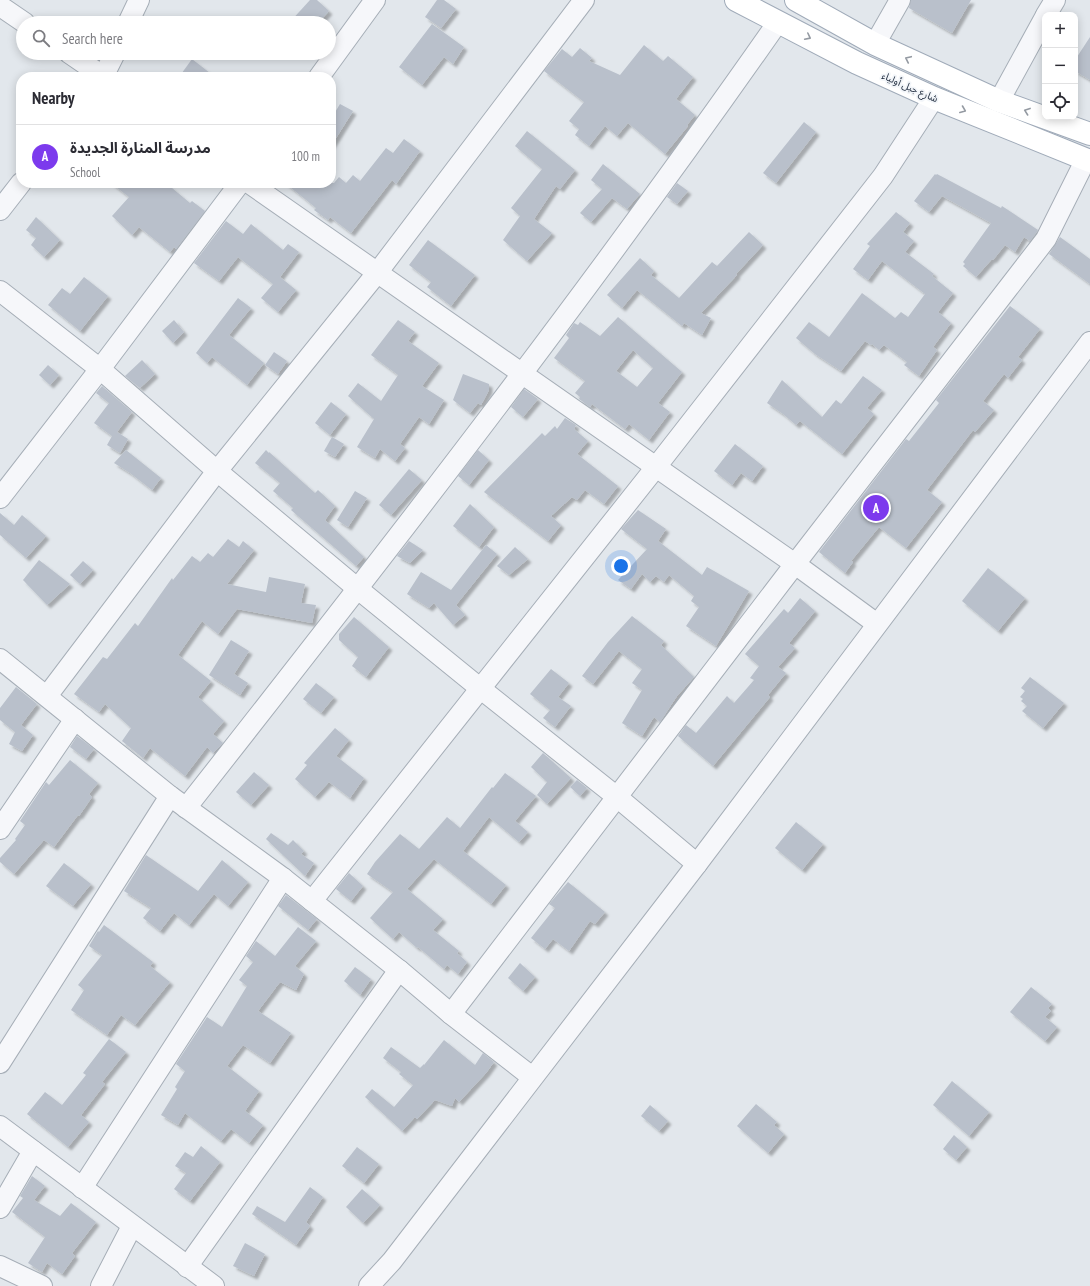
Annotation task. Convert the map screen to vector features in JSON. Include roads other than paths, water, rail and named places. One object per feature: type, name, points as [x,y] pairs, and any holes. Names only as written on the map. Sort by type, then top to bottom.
[{"type":"main road","name":"شارع جبل أولياء","points":[[736,0],[857,63],[934,98],[1088,160]]},
{"type":"main road","points":[[796,0],[875,44],[999,101],[1090,134]]},
{"type":"street","points":[[131,16],[139,0]]},
{"type":"street","points":[[336,53],[376,0]]},
{"type":"street","points":[[47,696],[217,471],[377,273],[584,0]]},
{"type":"street","points":[[875,44],[900,0]]},
{"type":"street","points":[[1048,12],[1055,0]]},
{"type":"street","points":[[0,6],[16,17]]},
{"type":"street","points":[[186,808],[358,589],[523,373],[733,86],[778,22]]},
{"type":"street","points":[[999,101],[1042,23]]},
{"type":"street","points":[[79,60],[97,72]]},
{"type":"street","points":[[106,72],[111,60]]},
{"type":"street","points":[[322,72],[331,60]]},
{"type":"street","points":[[312,901],[656,467],[883,176],[934,98]]},
{"type":"street","points":[[451,1014],[1046,239],[1088,160]]},
{"type":"street","points":[[0,210],[17,188]]},
{"type":"street","points":[[0,498],[100,369],[236,188]]},
{"type":"street","points":[[256,188],[795,564],[877,624]]},
{"type":"street","points":[[0,291],[100,369],[217,471],[358,589],[617,797],[696,864]]},
{"type":"street","points":[[369,1286],[392,1261],[696,864],[1090,342]]},
{"type":"street","points":[[0,659],[170,796],[283,878],[399,970],[451,1014],[532,1077]]},
{"type":"street","points":[[0,829],[75,719]]},
{"type":"street","points":[[0,1063],[170,796]]},
{"type":"street","points":[[82,1188],[283,878]]},
{"type":"street","points":[[187,1267],[399,970]]},
{"type":"street","points":[[0,1126],[214,1286]]},
{"type":"street","points":[[0,1208],[33,1151]]},
{"type":"street","points":[[101,1286],[132,1226]]},
{"type":"street","points":[[0,1266],[42,1286]]},
{"type":"place","name":"مدرسة المنارة الجديدة","points":[[876,508]]}]
